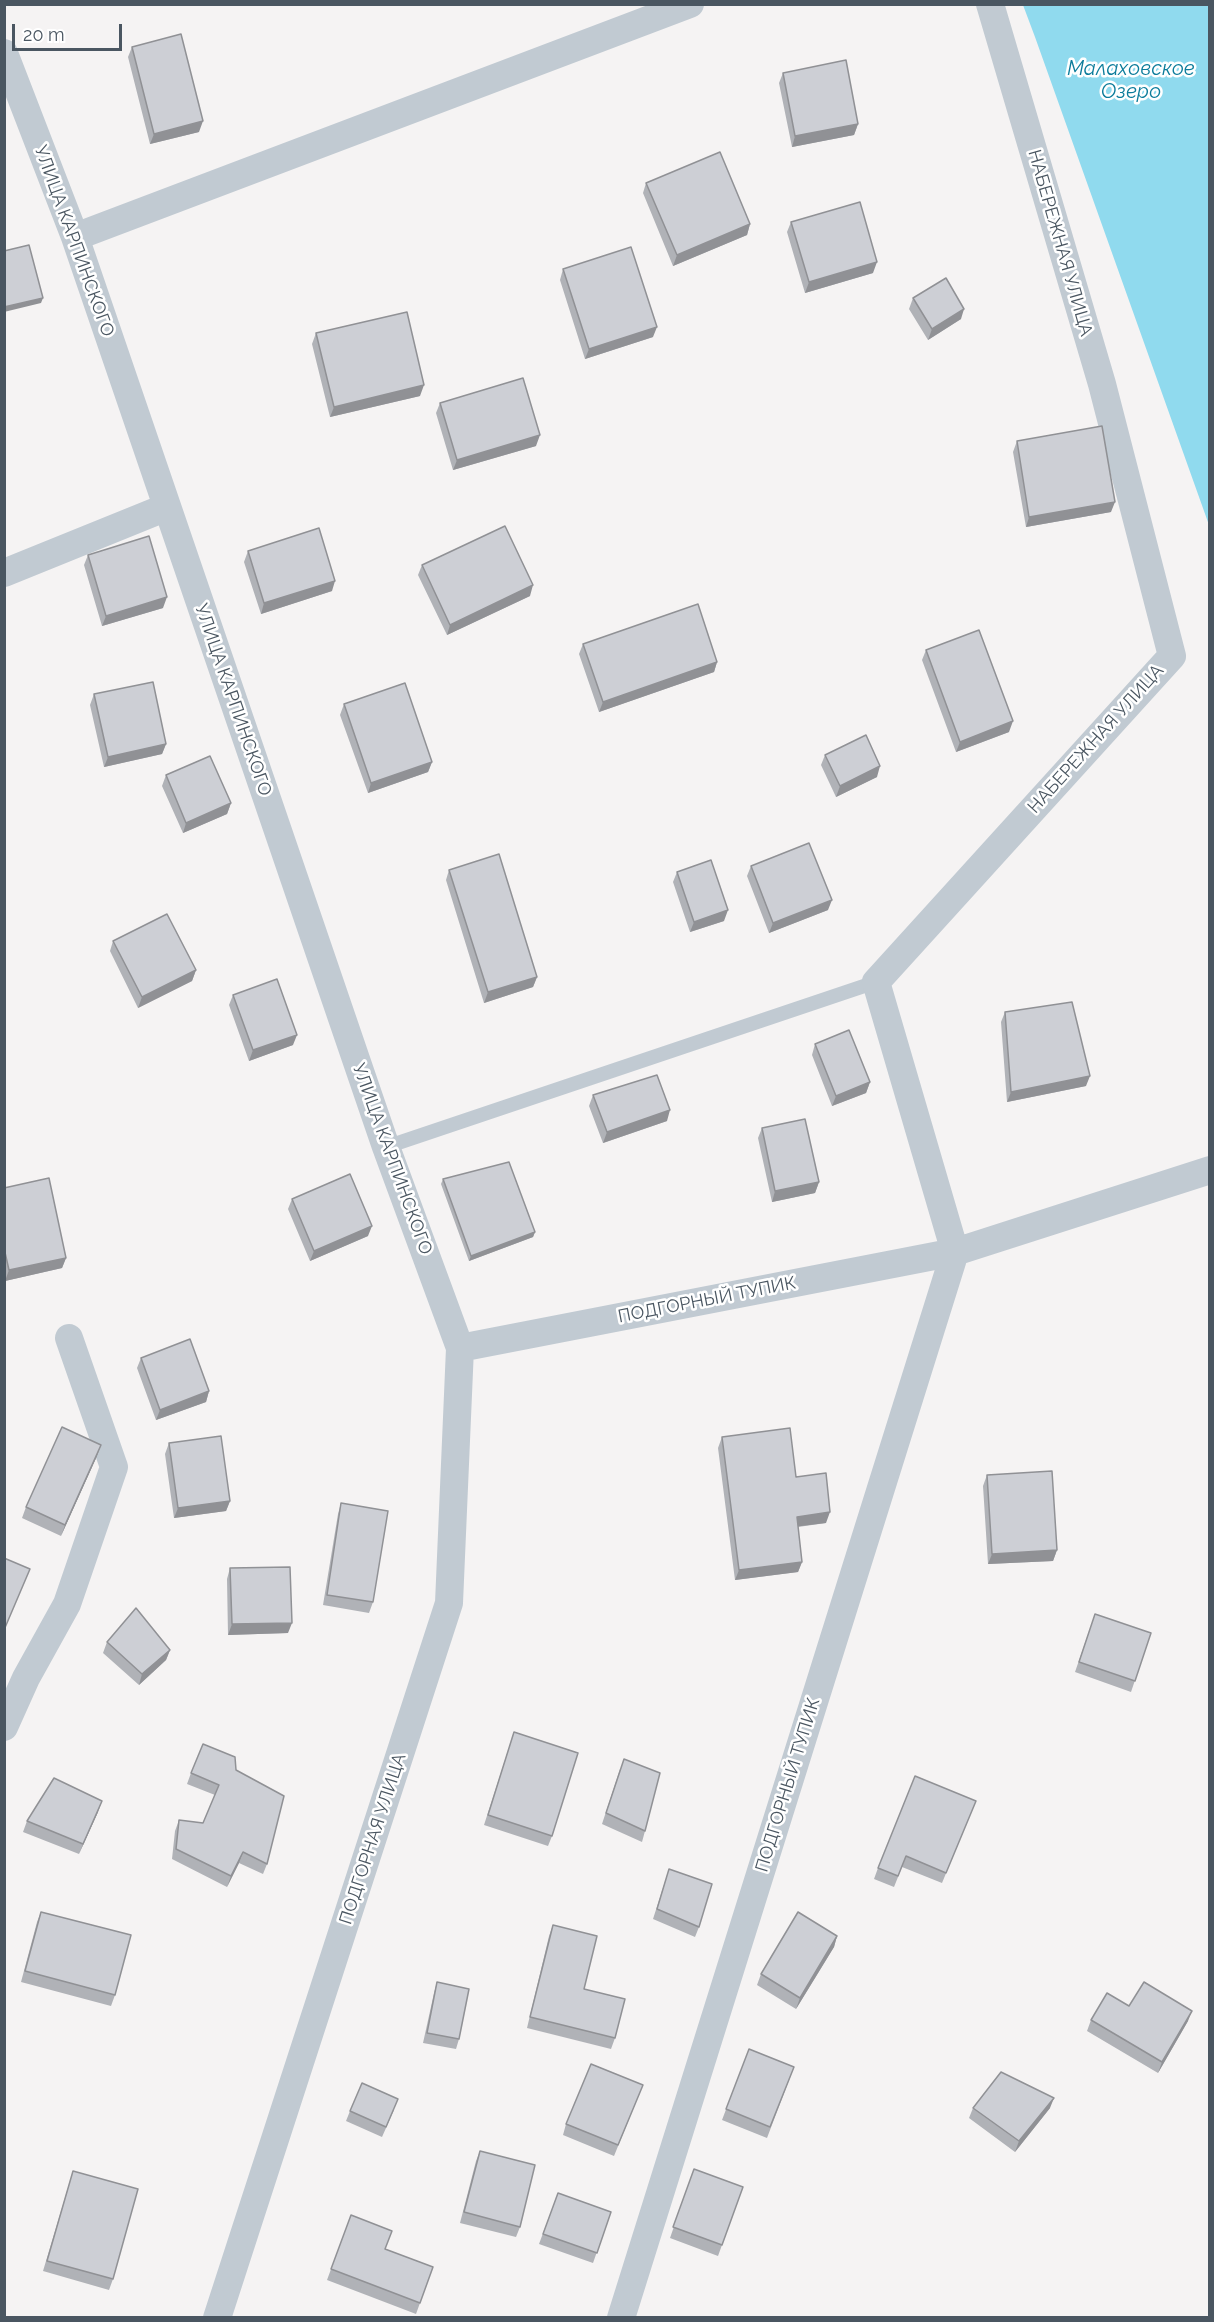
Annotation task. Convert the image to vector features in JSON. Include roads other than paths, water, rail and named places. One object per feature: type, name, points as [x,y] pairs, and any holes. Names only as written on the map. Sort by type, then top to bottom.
[{"type":"street","points":[[75,237],[690,4]]},
{"type":"street","name":"НАБЕРЕЖНАЯ УЛИЦА","points":[[876,982],[1172,656],[1102,384],[990,4]]},
{"type":"street","name":"УЛИЦА КАРПИНСКОГО","points":[[4,53],[75,237],[386,1148],[460,1348]]},
{"type":"street","points":[[4,573],[167,507]]},
{"type":"street","points":[[876,982],[955,1252]]},
{"type":"street","name":"ПОДГОРНЫЙ ТУПИК","points":[[460,1348],[955,1252],[1209,1170]]},
{"type":"street","name":"ПОДГОРНЫЙ ТУПИК","points":[[621,2318],[955,1252]]},
{"type":"street","points":[[4,1727],[26,1678],[67,1604],[114,1467],[69,1338]]},
{"type":"street","name":"ПОДГОРНАЯ УЛИЦА","points":[[217,2318],[449,1603],[460,1348]]},
{"type":"lane","points":[[386,1148],[876,982]]},
{"type":"water","name":"Малаховское Озеро","points":[[1023,5],[1209,5],[1209,525],[1035,37]]}]
